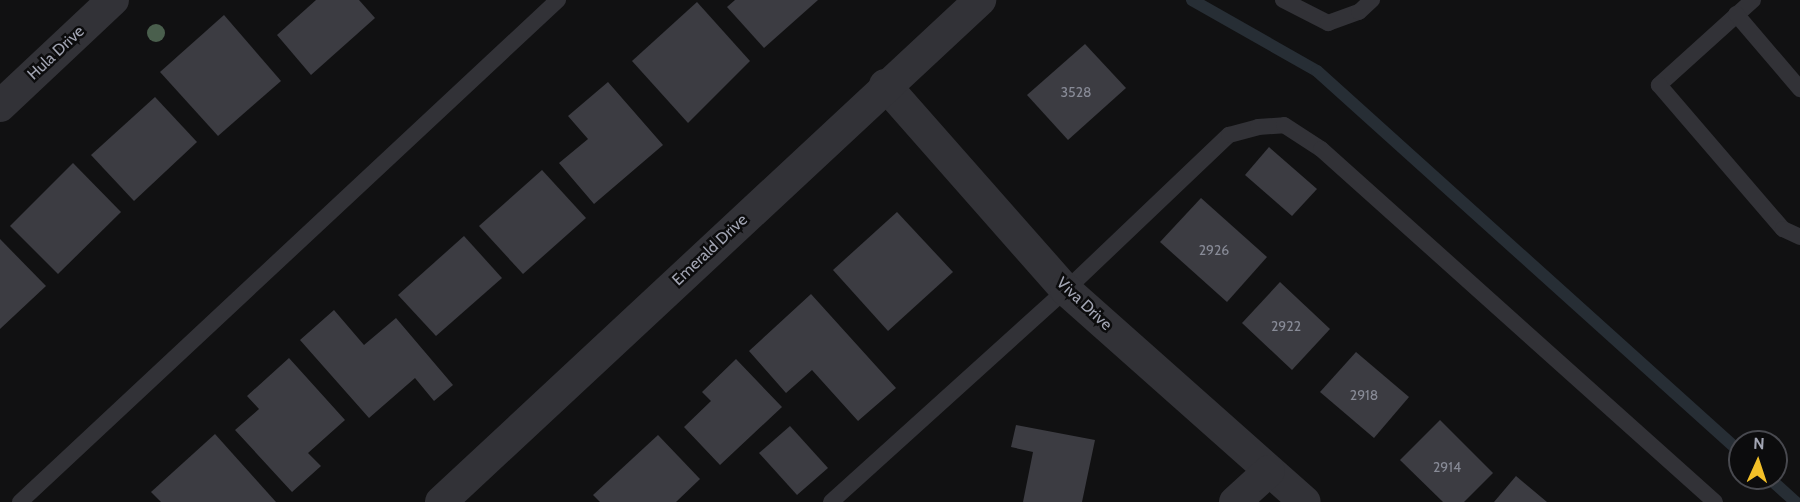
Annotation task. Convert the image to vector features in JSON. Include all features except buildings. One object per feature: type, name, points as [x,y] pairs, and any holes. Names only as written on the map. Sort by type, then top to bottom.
[{"type":"street","name":"Hula Drive","points":[[0,106],[113,0]]},
{"type":"street","name":"Emerald Drive","points":[[441,502],[885,85],[980,0]]},
{"type":"street","name":"Viva Drive","points":[[885,85],[1066,290],[1305,502]]},
{"type":"street","points":[[1235,502],[1269,471]]},
{"type":"lane","points":[[20,502],[558,0]]},
{"type":"lane","points":[[1283,0],[1328,23],[1359,12],[1372,0]]},
{"type":"lane","points":[[1753,0],[1659,85],[1782,229],[1800,237]]},
{"type":"lane","points":[[1736,14],[1800,89]]},
{"type":"lane","points":[[831,502],[1066,290],[1229,135],[1284,125],[1321,149],[1715,502]]},
{"type":"waterway","points":[[1192,0],[1317,71],[1728,441]]},
{"type":"waterway","points":[[1782,490],[1796,502]]}]
